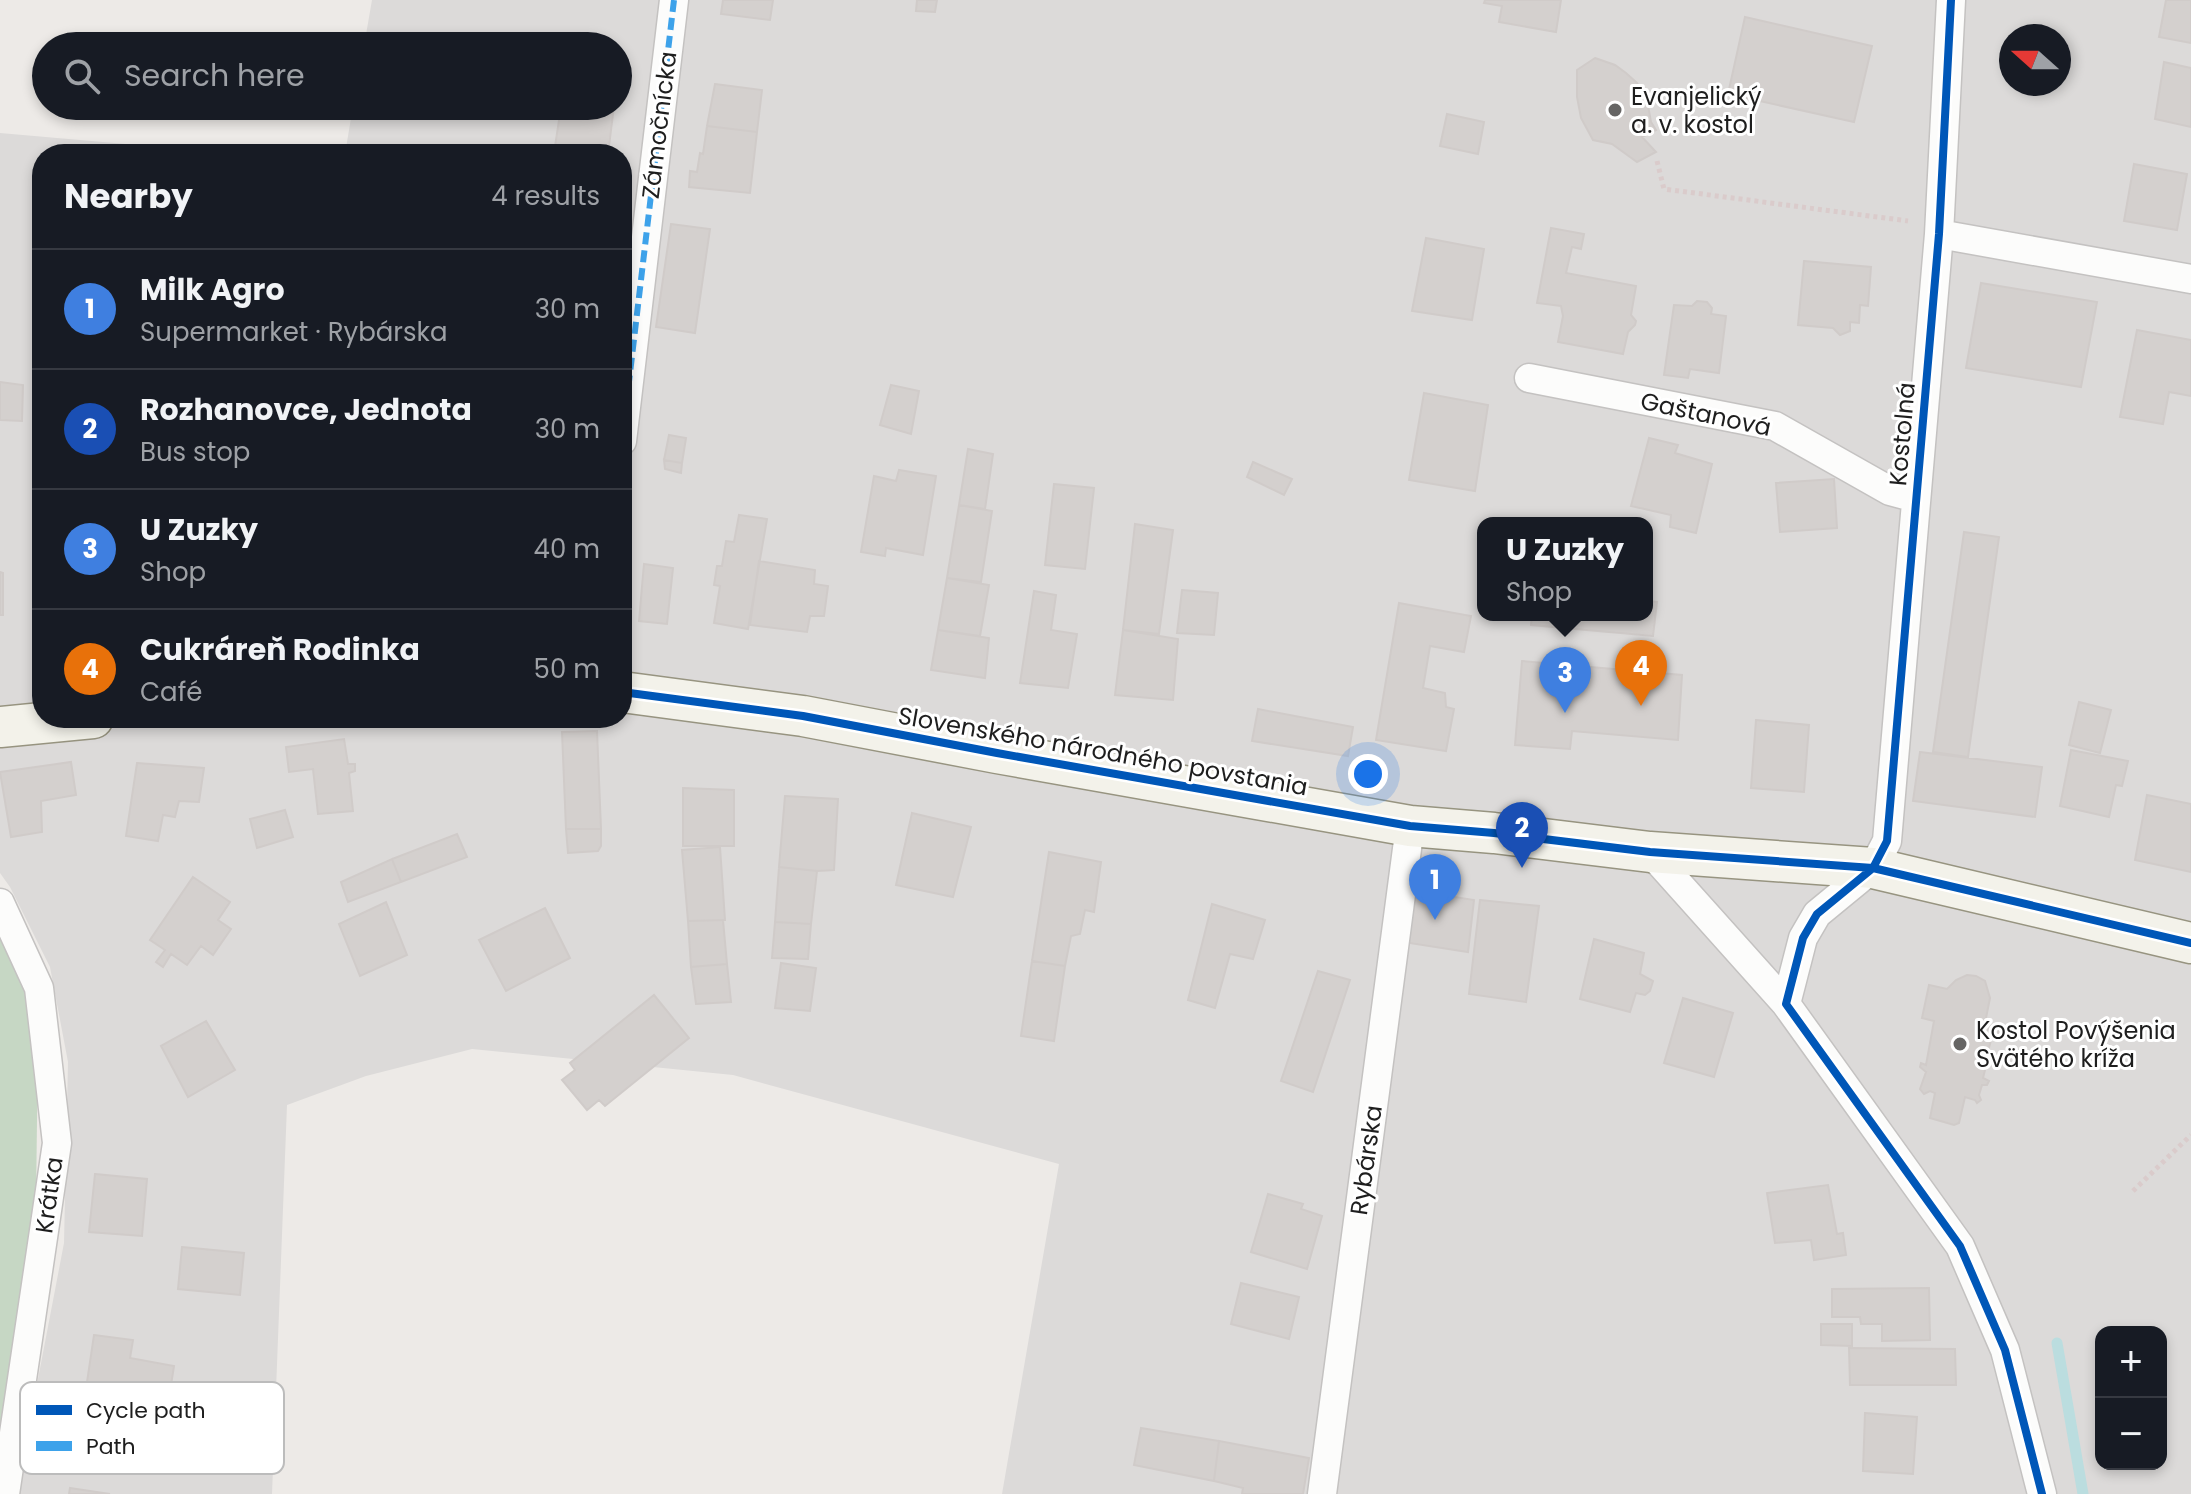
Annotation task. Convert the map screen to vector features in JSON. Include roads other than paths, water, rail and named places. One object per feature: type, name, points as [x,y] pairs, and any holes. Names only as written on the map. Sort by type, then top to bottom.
[{"type":"street","name":"Zámočnícka","points":[[632,356],[674,0]]},
{"type":"street","name":"Kostolná","points":[[1873,868],[1887,841],[1916,498],[1927,228],[1951,0]]},
{"type":"street","points":[[1927,228],[2191,279]]},
{"type":"street","name":"Gaštanová","points":[[1529,378],[1775,426],[1890,491],[1916,498]]},
{"type":"street","name":"Slovenského národného povstania","points":[[632,693],[803,716],[1410,826],[1650,852],[1873,868],[2191,943]]},
{"type":"street","points":[[0,727],[32,724]]},
{"type":"street","name":"Rybárska","points":[[1322,1494],[1410,826]]},
{"type":"street","points":[[1650,852],[1786,1004],[1960,1246],[2005,1350],[2042,1494]]},
{"type":"street","points":[[1786,1004],[1803,938],[1817,914],[1873,868]]},
{"type":"street","name":"Krátka","points":[[0,903],[39,988],[57,1143],[22,1382]]},
{"type":"street","name":"Krátka","points":[[5,1494],[20,1393]]},
{"type":"waterway","points":[[2057,1343],[2083,1494]]},
{"type":"place","name":"Evanjelický a. v. kostol","points":[[1615,110]]},
{"type":"place","name":"Cukráreň Rodinka","points":[[1641,706]]},
{"type":"place","name":"U Zuzky","points":[[1565,713]]},
{"type":"place","name":"Rozhanovce, Jednota","points":[[1522,868]]},
{"type":"place","name":"Milk Agro","points":[[1435,920]]},
{"type":"place","name":"Kostol Povýšenia Svätého kríža","points":[[1960,1044]]}]
